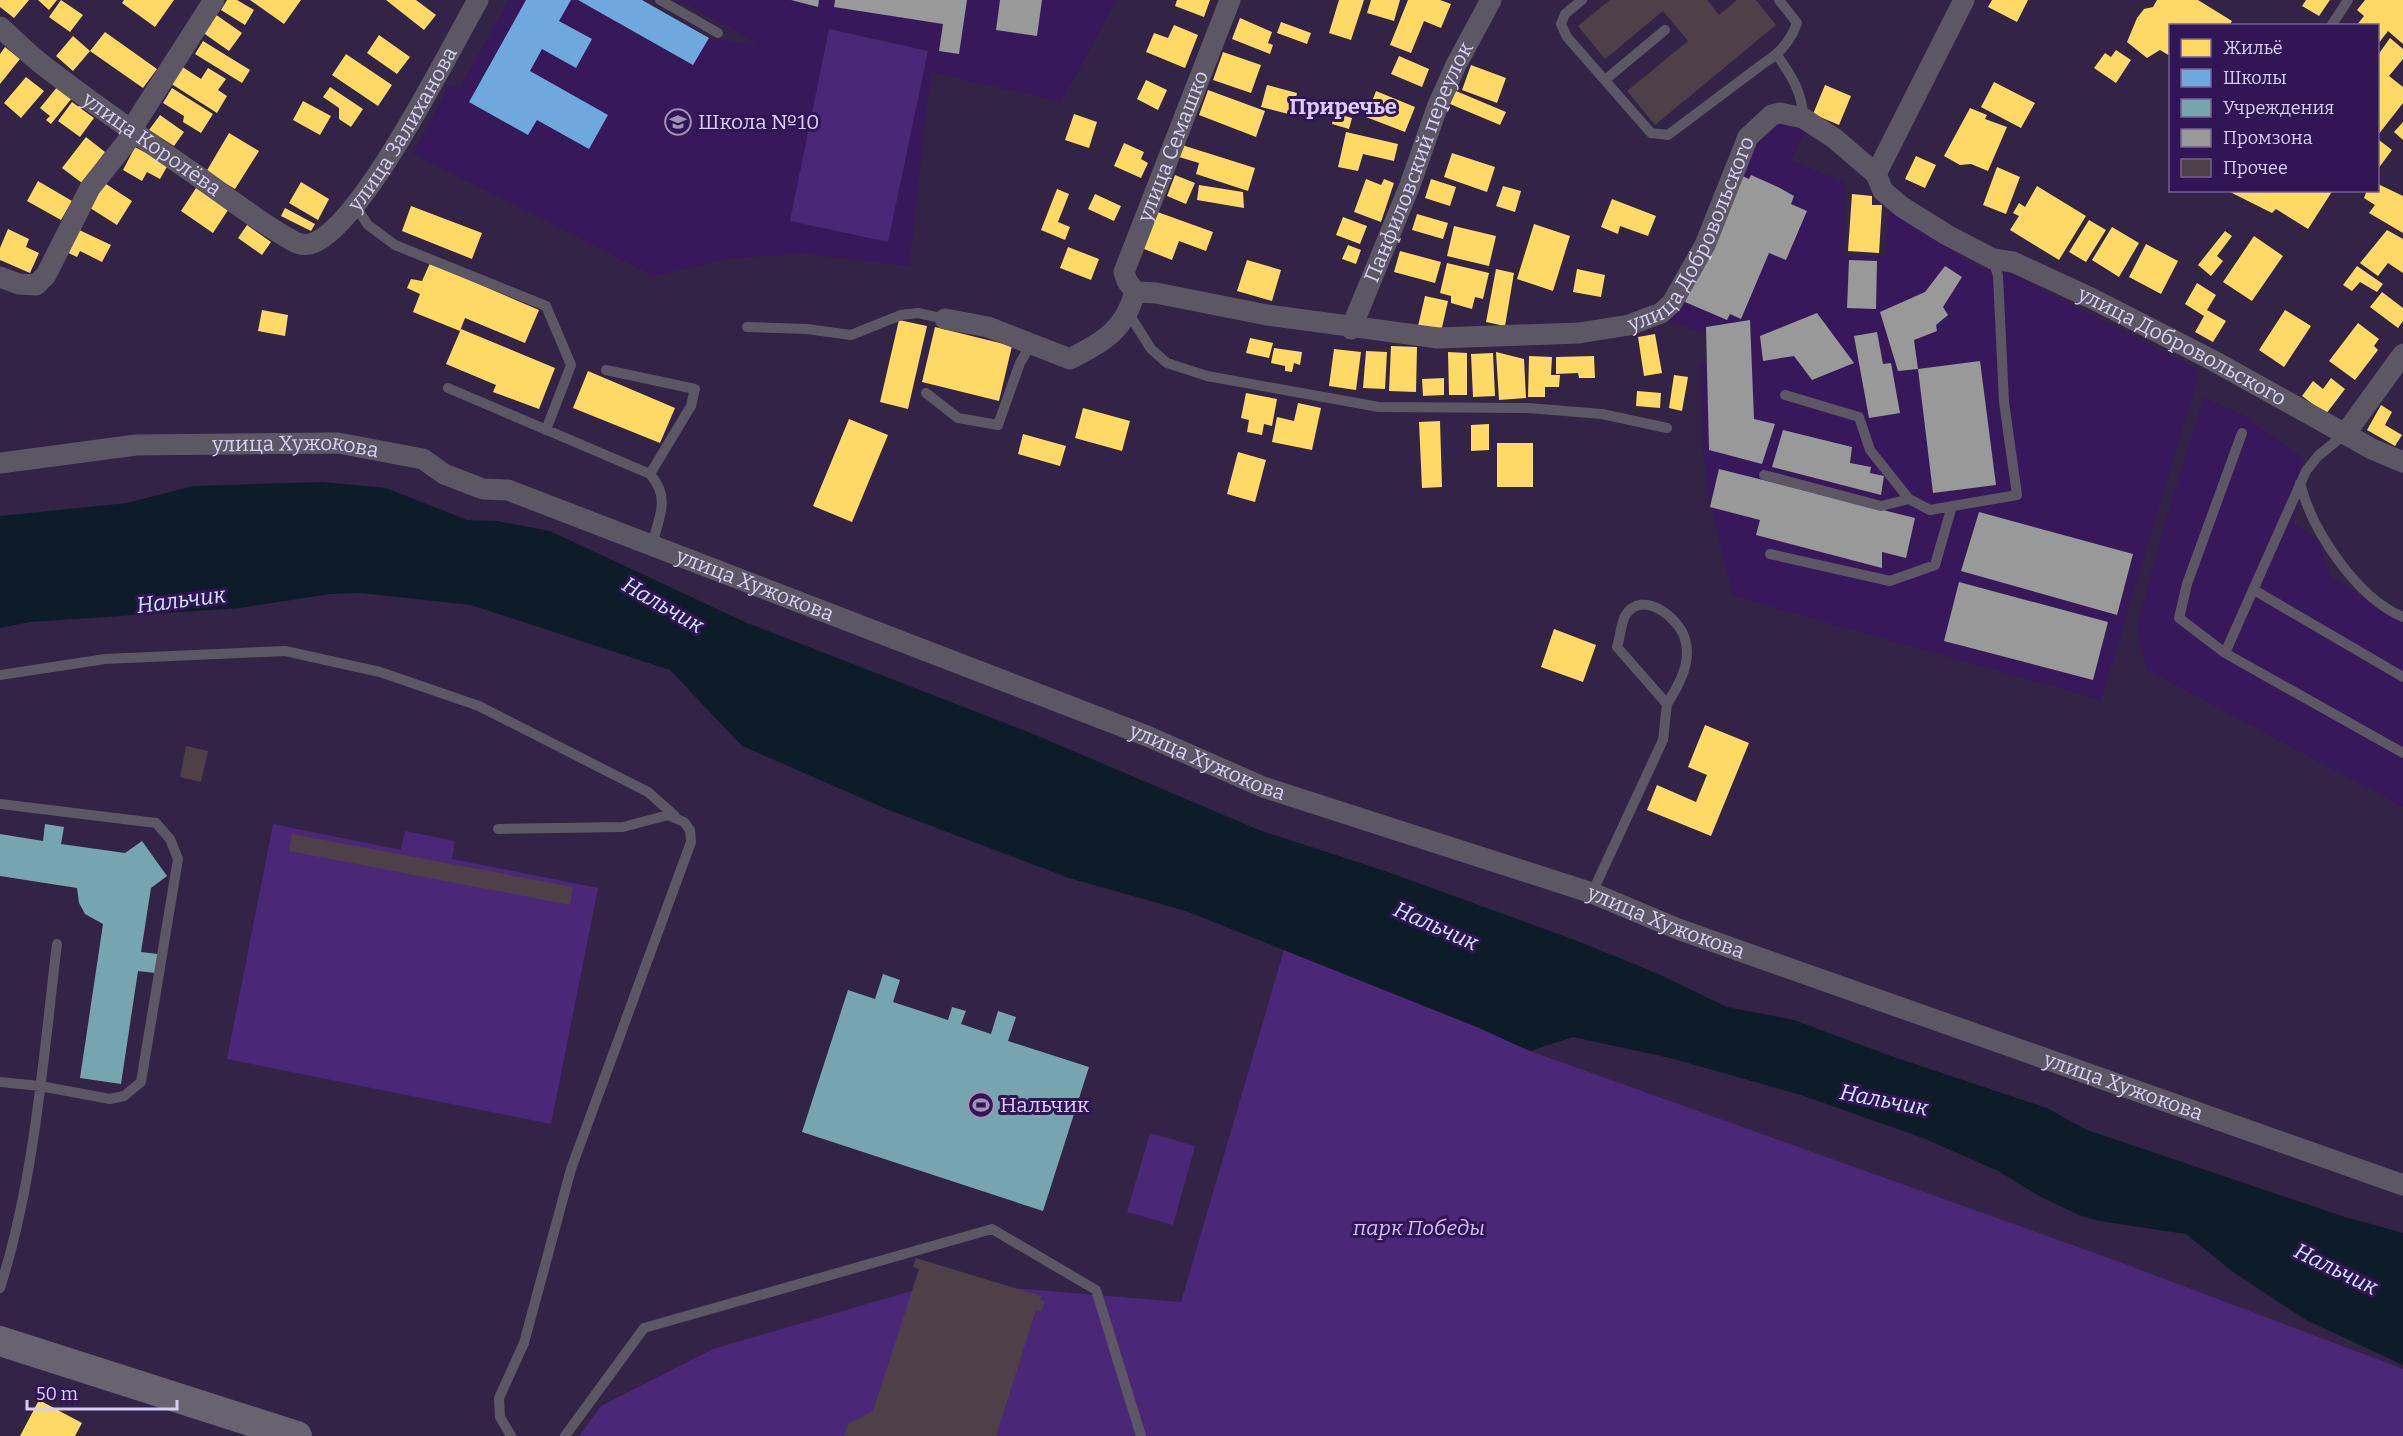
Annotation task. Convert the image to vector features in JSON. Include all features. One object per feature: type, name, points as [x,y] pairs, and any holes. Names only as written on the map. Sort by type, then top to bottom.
[{"type":"main road","points":[[0,1341],[297,1436]]},
{"type":"street","points":[[0,277],[19,284],[36,285],[45,275],[79,208],[129,139],[131,130],[214,0]]},
{"type":"street","name":"улица Залиханова","points":[[313,243],[336,228],[356,207],[385,164],[478,0]]},
{"type":"street","name":"улица Семашко","points":[[1135,292],[1124,272],[1230,0]]},
{"type":"street","name":"Панфиловский переулок","points":[[1352,329],[1410,185],[1438,105],[1456,65],[1491,0]]},
{"type":"street","points":[[1876,174],[1964,0]]},
{"type":"street","name":"улица Королёва","points":[[0,27],[46,68],[131,130],[295,242],[313,243]]},
{"type":"street","name":"улица Добровольского","points":[[1135,292],[1156,293],[1352,329],[1438,338],[1500,338],[1579,333],[1629,325],[1661,313],[1681,290],[1705,246],[1748,137],[1772,115],[1780,113],[1803,118],[1834,138],[1876,174],[1882,191],[1902,207],[1993,259],[2013,262],[2093,299],[2214,361],[2345,434],[2403,462]]},
{"type":"street","points":[[945,319],[988,327],[1070,359],[1115,331],[1129,314],[1135,292]]},
{"type":"street","points":[[2345,434],[2403,354]]},
{"type":"street","name":"улица Хужокова","points":[[0,463],[136,445],[234,442],[349,444],[423,459],[444,474],[483,489],[508,490],[652,545],[1147,736],[1263,787],[1592,893],[1677,929],[2403,1185]]},
{"type":"lane","points":[[660,0],[718,33]]},
{"type":"lane","points":[[1582,0],[1565,14],[1560,24],[1567,37],[1652,133],[1660,136],[1668,135],[1777,55],[1793,33],[1797,23],[1779,0]]},
{"type":"lane","points":[[2332,24],[2348,0]]},
{"type":"lane","points":[[1605,80],[1665,30]]},
{"type":"lane","points":[[1777,55],[1796,82],[1803,106],[1803,118]]},
{"type":"lane","points":[[356,207],[368,225],[395,245],[546,306],[571,365],[546,430]]},
{"type":"lane","points":[[1785,394],[1859,417],[1870,450],[1909,499],[1930,510],[2017,495],[2004,402],[1998,276],[1993,259]]},
{"type":"lane","points":[[747,327],[807,329],[851,335],[901,315],[918,313],[945,319]]},
{"type":"lane","points":[[1129,314],[1151,349],[1167,363],[1207,376],[1379,407],[1538,409],[1602,414],[1666,428]]},
{"type":"lane","points":[[927,393],[958,418],[998,425],[1020,363],[1031,344]]},
{"type":"lane","points":[[606,370],[695,389],[691,406],[650,474]]},
{"type":"lane","points":[[448,388],[650,474],[664,496],[652,545]]},
{"type":"lane","points":[[2242,433],[2187,584],[2180,618],[2225,653],[2403,753]]},
{"type":"lane","points":[[2225,653],[2306,471],[2318,456],[2345,434]]},
{"type":"lane","points":[[1764,475],[1881,506],[1909,499]]},
{"type":"lane","points":[[2300,483],[2305,501],[2343,567],[2372,599],[2403,617]]},
{"type":"lane","points":[[1770,554],[1890,581],[1935,565],[1952,506]]},
{"type":"lane","points":[[2254,590],[2403,677]]},
{"type":"lane","points":[[1592,893],[1663,740],[1667,704],[1683,675],[1686,640],[1679,625],[1666,612],[1652,604],[1635,607],[1626,615],[1617,647],[1629,664],[1652,684],[1667,704]]},
{"type":"lane","points":[[0,675],[105,659],[285,651],[380,672],[478,706],[648,792],[690,830],[691,842],[571,1169],[524,1343],[499,1398],[500,1417],[511,1436]]},
{"type":"lane","points":[[0,804],[156,823],[170,839],[178,859],[141,1082],[124,1096],[110,1099],[39,1086],[0,1083]]},
{"type":"lane","points":[[498,829],[623,827],[649,822],[660,815],[676,816]]},
{"type":"lane","points":[[0,1288],[16,1238],[57,944]]},
{"type":"lane","points":[[565,1436],[644,1328],[992,1229],[1096,1290],[1141,1436]]},
{"type":"shaded area","name":"Школа №10","points":[[509,0],[642,0],[709,38],[758,45],[730,27],[678,0],[1117,0],[1061,102],[931,72],[909,266],[806,254],[730,258],[654,276],[413,154],[449,86],[459,89]]},
{"type":"shaded area","points":[[1773,118],[1806,131],[1791,160],[1845,183],[1844,257],[1885,256],[1890,208],[1977,267],[2011,273],[2200,371],[2101,700],[1733,596],[1709,498],[1703,450],[1700,365],[1720,363],[1718,336],[1667,322],[1698,268],[1750,148]]},
{"type":"shaded area","points":[[2204,398],[2243,415],[2304,459],[2292,522],[2319,541],[2330,576],[2403,623],[2403,807],[2146,669],[2137,626],[2168,512]]},
{"type":"green space","points":[[829,29],[928,51],[888,242],[790,221]]},
{"type":"green space","points":[[273,824],[401,850],[405,831],[455,841],[452,859],[598,888],[551,1124],[227,1059]]},
{"type":"green space","name":"парк Победы","points":[[1284,950],[1477,1027],[1530,1051],[2117,1261],[2403,1369],[2403,1436],[579,1436],[601,1406],[713,1349],[942,1282],[1181,1302]]},
{"type":"green space","points":[[1150,1133],[1195,1146],[1173,1225],[1127,1212]]},
{"type":"water","points":[[323,482],[386,488],[467,520],[497,521],[550,531],[747,623],[1026,731],[1259,830],[1388,872],[1580,942],[1656,973],[1727,1007],[1794,1020],[1891,1056],[2047,1108],[2087,1130],[2345,1217],[2403,1233],[2403,1365],[2306,1320],[2233,1272],[2186,1234],[2099,1221],[2079,1215],[2039,1196],[1998,1171],[1923,1138],[1801,1095],[1670,1058],[1573,1037],[1530,1051],[1477,1027],[1186,911],[1069,878],[889,810],[742,746],[670,670],[471,605],[361,593],[330,594],[240,608],[30,622],[0,628],[0,516],[127,503],[193,486]]},
{"type":"building: Жильё","points":[[0,0],[29,0],[14,18],[0,7]]},
{"type":"building: Жильё","points":[[38,0],[57,0],[49,10]]},
{"type":"building: Жильё","points":[[61,0],[83,15],[70,32],[49,17]]},
{"type":"building: Жильё","points":[[124,0],[174,0],[155,27],[122,3]]},
{"type":"building: Жильё","points":[[227,0],[237,0],[254,10],[245,25],[221,10]]},
{"type":"building: Жильё","points":[[250,0],[301,0],[284,24]]},
{"type":"building: Жильё","points":[[386,0],[416,0],[436,15],[424,30]]},
{"type":"building: Жильё","points":[[1177,0],[1210,0],[1204,17],[1175,6]]},
{"type":"building: Жильё","points":[[1339,0],[1364,0],[1351,40],[1329,33]]},
{"type":"building: Жильё","points":[[1371,0],[1400,0],[1394,21],[1367,13]]},
{"type":"building: Жильё","points":[[1408,0],[1440,0],[1451,4],[1441,28],[1424,21],[1411,53],[1390,45]]},
{"type":"building: Жильё","points":[[1992,0],[2028,0],[2017,22],[1988,7]]},
{"type":"building: Жильё","points":[[2157,0],[2198,0],[2232,21],[2230,24],[2169,24],[2169,55],[2160,50],[2147,58],[2127,42],[2137,18],[2144,9],[2153,7]]},
{"type":"building: Жильё","points":[[2306,0],[2330,0],[2319,16],[2302,6]]},
{"type":"building: Жильё","points":[[2365,0],[2403,0],[2403,44],[2388,31],[2379,43],[2379,24],[2358,24],[2364,16],[2357,10]]},
{"type":"building: Жильё","points":[[215,14],[242,33],[229,51],[202,32]]},
{"type":"building: Жильё","points":[[1240,18],[1272,32],[1268,43],[1273,45],[1270,54],[1232,39]]},
{"type":"building: Жильё","points":[[1281,22],[1311,33],[1307,44],[1277,33]]},
{"type":"building: Жильё","points":[[1174,25],[1198,35],[1185,68],[1146,52],[1154,33],[1168,38]]},
{"type":"building: Жильё","points":[[105,32],[157,69],[143,88],[90,51]]},
{"type":"building: Жильё","points":[[379,35],[410,57],[397,74],[367,53]]},
{"type":"building: Жильё","points":[[73,36],[90,51],[73,71],[56,56]]},
{"type":"building: Жильё","points":[[2390,38],[2403,49],[2403,59],[2389,76],[2403,87],[2403,103],[2379,134],[2379,54]]},
{"type":"building: Жильё","points":[[203,41],[250,70],[242,83],[195,54]]},
{"type":"building: Жильё","points":[[5,47],[20,59],[0,84],[0,54]]},
{"type":"building: Жильё","points":[[2116,50],[2131,60],[2116,83],[2094,68],[2105,53],[2111,57]]},
{"type":"building: Жильё","points":[[1223,52],[1261,65],[1251,93],[1213,80]]},
{"type":"building: Жильё","points":[[346,54],[392,85],[378,106],[332,75]]},
{"type":"building: Жильё","points":[[1399,56],[1429,69],[1422,87],[1391,74]]},
{"type":"building: Жильё","points":[[1471,65],[1506,78],[1497,103],[1462,90]]},
{"type":"building: Жильё","points":[[181,66],[201,79],[208,68],[226,79],[218,90],[227,96],[217,113],[170,83]]},
{"type":"building: Жильё","points":[[26,77],[44,91],[21,118],[4,103]]},
{"type":"building: Жильё","points":[[1146,80],[1167,90],[1158,110],[1137,99]]},
{"type":"building: Жильё","points":[[1994,82],[2035,103],[2021,128],[1981,107]]},
{"type":"building: Жильё","points":[[1267,85],[1297,93],[1292,115],[1261,107]]},
{"type":"building: Жильё","points":[[1825,85],[1851,96],[1839,125],[1813,114]]},
{"type":"building: Жильё","points":[[58,86],[72,98],[51,124],[46,120],[50,116],[40,108]]},
{"type":"building: Жильё","points":[[330,87],[363,109],[351,127],[339,119],[339,108],[323,97]]},
{"type":"building: Жильё","points":[[172,88],[213,114],[201,133],[183,122],[184,116],[163,103]]},
{"type":"building: Жильё","points":[[1208,90],[1265,111],[1256,137],[1199,115]]},
{"type":"building: Жильё","points":[[1376,91],[1415,107],[1405,132],[1366,117]]},
{"type":"building: Жильё","points":[[1456,91],[1506,112],[1500,125],[1450,104]]},
{"type":"building: Жильё","points":[[303,101],[331,116],[320,135],[293,120]]},
{"type":"building: Жильё","points":[[72,102],[94,118],[80,137],[58,121]]},
{"type":"building: Жильё","points":[[1970,108],[1987,115],[1985,119],[2007,127],[1988,171],[1971,164],[1960,165],[1944,156]]},
{"type":"building: Жильё","points":[[1335,113],[1352,118],[1349,129],[1332,124]]},
{"type":"building: Жильё","points":[[1074,114],[1097,122],[1089,148],[1065,140]]},
{"type":"building: Жильё","points":[[160,115],[184,132],[174,146],[149,130]]},
{"type":"building: Жильё","points":[[2403,122],[2403,140],[2394,132]]},
{"type":"building: Жильё","points":[[1346,132],[1398,144],[1394,161],[1363,154],[1358,171],[1338,167]]},
{"type":"building: Жильё","points":[[229,133],[259,151],[235,189],[206,172]]},
{"type":"building: Жильё","points":[[86,137],[105,152],[82,183],[62,168]]},
{"type":"building: Жильё","points":[[2379,140],[2392,150],[2379,168]]},
{"type":"building: Жильё","points":[[1124,143],[1144,152],[1141,159],[1148,163],[1141,178],[1114,166]]},
{"type":"building: Жильё","points":[[1182,145],[1255,168],[1248,191],[1196,174],[1199,163],[1179,157]]},
{"type":"building: Жильё","points":[[135,147],[168,165],[160,179],[147,172],[142,181],[123,170]]},
{"type":"building: Жильё","points":[[1452,153],[1495,167],[1487,192],[1444,177]]},
{"type":"building: Жильё","points":[[1916,156],[1936,165],[1925,188],[1905,179]]},
{"type":"building: Жильё","points":[[1997,167],[2020,177],[2006,214],[1983,205]]},
{"type":"building: Жильё","points":[[1175,175],[1195,183],[1186,204],[1167,196]]},
{"type":"building: Жильё","points":[[1366,179],[1381,185],[1384,179],[1394,183],[1381,222],[1354,212]]},
{"type":"building: Жильё","points":[[1431,179],[1456,187],[1450,206],[1425,198]]},
{"type":"building: Жильё","points":[[38,181],[72,201],[61,220],[27,201]]},
{"type":"building: Жильё","points":[[103,182],[132,201],[117,225],[87,206]]},
{"type":"building: Жильё","points":[[301,182],[329,199],[318,220],[289,203]]},
{"type":"building: Жильё","points":[[2379,184],[2403,196],[2403,233],[2369,213],[2375,205],[2364,198],[2366,192],[2379,192]]},
{"type":"building: Жильё","points":[[1199,185],[1243,192],[1244,208],[1197,200]]},
{"type":"building: Жильё","points":[[1503,186],[1521,191],[1515,212],[1496,206]]},
{"type":"building: Жильё","points":[[2037,186],[2086,216],[2059,260],[2010,230],[2019,216],[2013,213],[2019,203],[2025,207]]},
{"type":"building: Жильё","points":[[196,188],[228,210],[213,233],[181,211]]},
{"type":"building: Жильё","points":[[1057,189],[1069,194],[1058,222],[1070,227],[1065,240],[1041,230]]},
{"type":"building: Жильё","points":[[2230,192],[2332,192],[2308,229],[2276,209],[2272,213]]},
{"type":"building: Жильё","points":[[1095,194],[1121,206],[1114,221],[1088,209]]},
{"type":"building: Жильё","points":[[1852,194],[1872,196],[1872,205],[1882,205],[1879,253],[1848,251]]},
{"type":"building: Жильё","points":[[1612,199],[1656,216],[1648,236],[1620,226],[1618,234],[1601,227]]},
{"type":"building: Жильё","points":[[411,206],[482,233],[472,259],[402,231]]},
{"type":"building: Жильё","points":[[285,208],[315,224],[311,231],[281,216]]},
{"type":"building: Жильё","points":[[1152,210],[1213,232],[1206,251],[1179,241],[1172,260],[1139,247]]},
{"type":"building: Жильё","points":[[1417,214],[1448,223],[1443,239],[1412,230]]},
{"type":"building: Жильё","points":[[1343,217],[1367,226],[1360,244],[1336,235]]},
{"type":"building: Жильё","points":[[2089,220],[2106,230],[2086,262],[2069,252]]},
{"type":"building: Жильё","points":[[1534,224],[1570,236],[1553,291],[1517,279]]},
{"type":"building: Жильё","points":[[247,225],[271,242],[262,255],[238,238]]},
{"type":"building: Жильё","points":[[1454,226],[1496,236],[1489,266],[1447,256]]},
{"type":"building: Жильё","points":[[2112,227],[2139,243],[2119,277],[2092,260]]},
{"type":"building: Жильё","points":[[75,228],[111,245],[102,262],[80,251],[77,257],[64,251]]},
{"type":"building: Жильё","points":[[8,229],[29,239],[26,247],[39,253],[30,273],[0,260],[0,248]]},
{"type":"building: Жильё","points":[[2387,230],[2403,239],[2403,273],[2388,263],[2378,276],[2360,263]]},
{"type":"building: Жильё","points":[[2225,231],[2232,236],[2217,256],[2223,261],[2211,276],[2198,265]]},
{"type":"building: Жильё","points":[[2254,236],[2283,256],[2252,301],[2223,282]]},
{"type":"building: Жильё","points":[[2146,244],[2178,261],[2161,294],[2129,277]]},
{"type":"building: Жильё","points":[[1348,245],[1361,250],[1356,264],[1342,259]]},
{"type":"building: Жильё","points":[[1068,247],[1099,259],[1091,280],[1060,268]]},
{"type":"building: Жильё","points":[[1400,251],[1441,262],[1435,283],[1394,272]]},
{"type":"building: Жильё","points":[[1247,260],[1281,270],[1272,301],[1237,291]]},
{"type":"building: Жильё","points":[[430,263],[539,310],[525,343],[465,318],[460,331],[413,312],[420,294],[407,288],[411,279],[422,281]]},
{"type":"building: Жильё","points":[[1447,263],[1489,273],[1483,299],[1475,297],[1472,309],[1451,303],[1451,296],[1440,293]]},
{"type":"building: Жильё","points":[[2357,266],[2383,284],[2377,292],[2360,282],[2352,291],[2343,285]]},
{"type":"building: Жильё","points":[[1496,269],[1514,273],[1505,326],[1486,322]]},
{"type":"building: Жильё","points":[[1577,269],[1605,275],[1601,297],[1573,292]]},
{"type":"building: Жильё","points":[[2197,283],[2216,295],[2207,310],[2226,321],[2213,342],[2195,332],[2204,316],[2185,304]]},
{"type":"building: Жильё","points":[[2382,292],[2403,308],[2403,321],[2398,328],[2370,307]]},
{"type":"building: Жильё","points":[[1425,296],[1448,301],[1441,332],[1418,326]]},
{"type":"building: Жильё","points":[[262,310],[288,315],[285,336],[258,331]]},
{"type":"building: Жильё","points":[[2285,310],[2311,326],[2284,367],[2259,350]]},
{"type":"building: Жильё","points":[[899,320],[927,326],[908,409],[880,402]]},
{"type":"building: Жильё","points":[[2358,323],[2379,339],[2374,346],[2378,350],[2355,380],[2329,361]]},
{"type":"building: Жильё","points":[[935,327],[1012,346],[999,401],[922,382]]},
{"type":"building: Жильё","points":[[461,329],[555,368],[539,409],[493,392],[496,385],[446,364]]},
{"type":"building: Жильё","points":[[1655,334],[1662,373],[1644,376],[1638,337]]},
{"type":"building: Жильё","points":[[1250,338],[1273,343],[1269,358],[1246,353]]},
{"type":"building: Жильё","points":[[1391,346],[1417,347],[1416,392],[1389,391]]},
{"type":"building: Жильё","points":[[1274,348],[1302,352],[1300,365],[1294,363],[1292,372],[1285,371],[1285,366],[1271,363]]},
{"type":"building: Жильё","points":[[1334,349],[1361,352],[1356,390],[1329,386]]},
{"type":"building: Жильё","points":[[1366,351],[1387,352],[1385,389],[1363,388]]},
{"type":"building: Жильё","points":[[1448,352],[1467,353],[1467,395],[1449,395]]},
{"type":"building: Жильё","points":[[1496,352],[1524,359],[1526,398],[1499,400]]},
{"type":"building: Жильё","points":[[1493,353],[1495,396],[1473,397],[1471,354]]},
{"type":"building: Жильё","points":[[1529,356],[1552,357],[1551,375],[1560,375],[1559,387],[1545,387],[1545,397],[1528,397]]},
{"type":"building: Жильё","points":[[1594,356],[1595,378],[1579,378],[1578,373],[1556,374],[1556,357]]},
{"type":"building: Жильё","points":[[588,371],[675,408],[660,443],[573,408]]},
{"type":"building: Жильё","points":[[1674,375],[1688,377],[1682,411],[1669,408]]},
{"type":"building: Жильё","points":[[1444,378],[1444,395],[1423,396],[1422,379]]},
{"type":"building: Жильё","points":[[2331,378],[2345,389],[2326,414],[2302,396],[2313,381],[2323,389]]},
{"type":"building: Жильё","points":[[1637,391],[1661,393],[1660,408],[1636,406]]},
{"type":"building: Жильё","points":[[1246,393],[1277,399],[1272,426],[1264,424],[1262,435],[1247,432],[1249,420],[1241,418]]},
{"type":"building: Жильё","points":[[1298,403],[1321,408],[1312,450],[1272,442],[1277,417],[1294,421]]},
{"type":"building: Жильё","points":[[2381,405],[2392,412],[2385,425],[2402,435],[2395,446],[2367,430]]},
{"type":"building: Жильё","points":[[1083,408],[1130,421],[1122,451],[1075,438]]},
{"type":"building: Жильё","points":[[849,419],[888,435],[852,522],[813,506]]},
{"type":"building: Жильё","points":[[1440,421],[1442,487],[1422,488],[1419,422]]},
{"type":"building: Жильё","points":[[1489,424],[1489,450],[1471,451],[1471,425]]},
{"type":"building: Жильё","points":[[1023,434],[1066,446],[1060,466],[1018,454]]},
{"type":"building: Жильё","points":[[1497,443],[1533,443],[1533,487],[1497,487]]},
{"type":"building: Жильё","points":[[1238,452],[1266,460],[1255,502],[1227,494]]},
{"type":"building: Жильё","points":[[1554,629],[1596,645],[1583,682],[1541,667]]},
{"type":"building: Жильё","points":[[1705,725],[1749,743],[1711,836],[1647,810],[1657,785],[1696,802],[1707,775],[1688,767]]},
{"type":"building: Жильё","points":[[39,1400],[82,1423],[75,1436],[20,1436]]},
{"type":"building: Школы","points":[[526,0],[571,0],[559,21],[592,39],[576,68],[542,49],[530,71],[608,115],[589,149],[537,120],[528,135],[469,102]]},
{"type":"building: Школы","points":[[578,0],[642,0],[709,38],[693,65]]},
{"type":"building: Учреждения","points":[[45,824],[64,827],[61,844],[125,853],[142,841],[167,876],[151,888],[141,952],[158,954],[155,973],[138,971],[121,1084],[80,1078],[103,924],[85,914],[79,903],[77,888],[0,876],[0,834],[43,841]]},
{"type":"building: Учреждения","points":[[883,974],[900,980],[893,1002],[948,1020],[952,1007],[966,1011],[961,1024],[991,1034],[998,1011],[1016,1017],[1008,1041],[1089,1067],[1043,1211],[802,1132],[848,990],[875,999]]},
{"type":"building: Промзона","points":[[791,0],[819,0],[818,7]]},
{"type":"building: Промзона","points":[[835,0],[967,0],[959,54],[939,51],[943,24],[834,7]]},
{"type":"building: Промзона","points":[[1000,0],[1042,0],[1037,36],[996,30]]},
{"type":"building: Промзона","points":[[1740,175],[1749,179],[1751,175],[1778,187],[1794,196],[1791,204],[1807,211],[1786,260],[1769,253],[1741,319],[1730,314],[1727,320],[1685,302]]},
{"type":"building: Промзона","points":[[1849,260],[1877,261],[1876,309],[1847,308]]},
{"type":"building: Промзона","points":[[1945,266],[1962,277],[1943,307],[1948,315],[1936,325],[1937,331],[1914,340],[1918,369],[1898,371],[1880,312],[1925,292]]},
{"type":"building: Промзона","points":[[1817,313],[1854,363],[1812,380],[1794,356],[1763,361],[1760,336]]},
{"type":"building: Промзона","points":[[1750,320],[1754,419],[1775,424],[1762,464],[1709,450],[1706,327]]},
{"type":"building: Промзона","points":[[1877,332],[1883,364],[1891,363],[1900,413],[1869,418],[1854,336]]},
{"type":"building: Промзона","points":[[1980,361],[1996,485],[1933,493],[1918,369]]},
{"type":"building: Промзона","points":[[1783,430],[1852,447],[1850,463],[1871,467],[1870,473],[1884,476],[1881,495],[1772,467]]},
{"type":"building: Промзона","points":[[1719,469],[1915,518],[1906,558],[1882,552],[1882,568],[1756,535],[1760,520],[1710,507]]},
{"type":"building: Промзона","points":[[1979,512],[2133,554],[2117,615],[1961,571]]},
{"type":"building: Промзона","points":[[1959,582],[2108,622],[2093,680],[1944,641]]},
{"type":"building: Прочее","points":[[1610,0],[1707,0],[1719,15],[1737,0],[1756,0],[1776,25],[1655,125],[1627,91],[1688,41],[1663,11],[1605,59],[1578,26]]},
{"type":"building: Прочее","points":[[186,746],[208,751],[201,782],[180,777]]},
{"type":"building: Прочее","points":[[292,834],[573,887],[570,905],[289,851]]},
{"type":"building: Прочее","points":[[916,1258],[1041,1296],[1040,1300],[1045,1301],[1041,1311],[1036,1310],[996,1436],[844,1436],[848,1424],[873,1411],[919,1269],[913,1267]]},
{"type":"place","name":"Школа №10","points":[[678,122]]},
{"type":"place","name":"Нальчик","points":[[981,1105]]},
{"type":"district","name":"Приречье","points":[[1343,106]]}]
